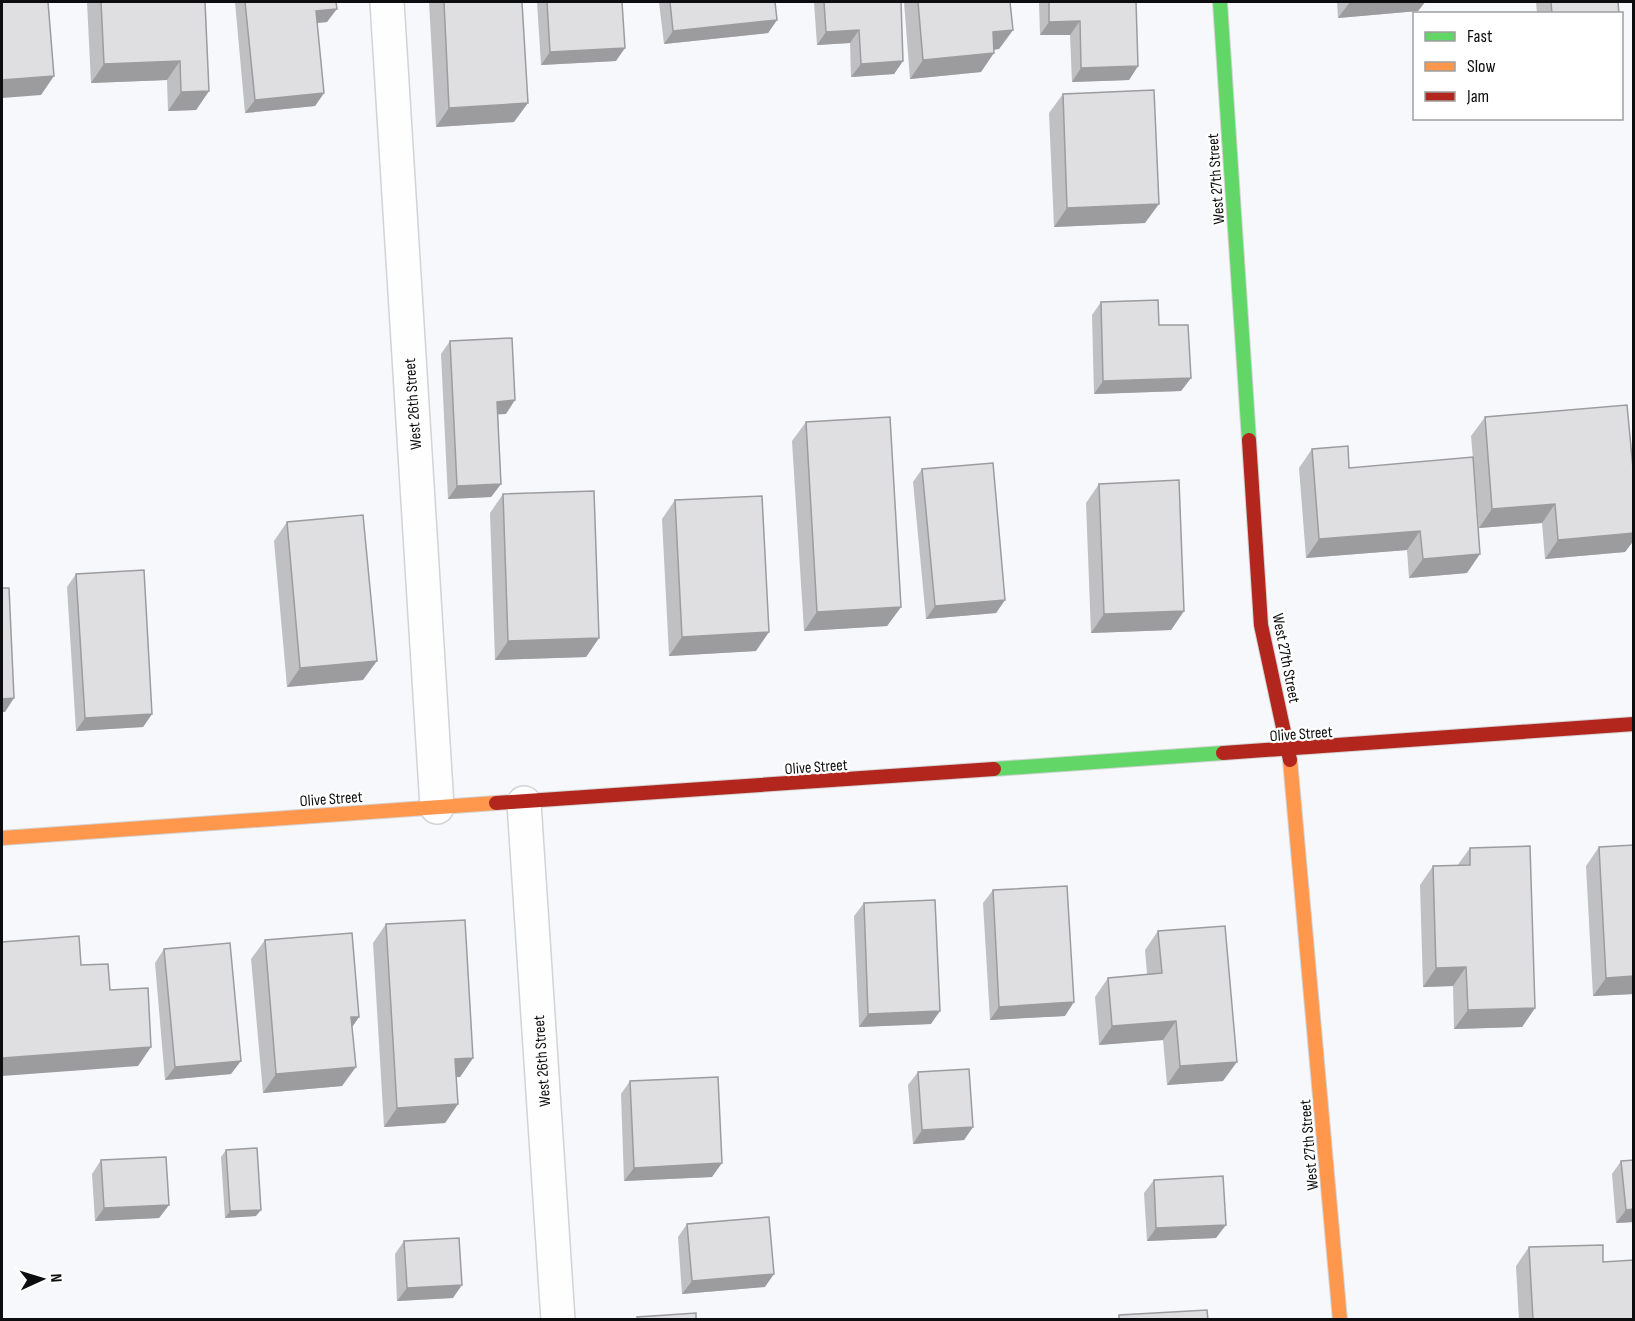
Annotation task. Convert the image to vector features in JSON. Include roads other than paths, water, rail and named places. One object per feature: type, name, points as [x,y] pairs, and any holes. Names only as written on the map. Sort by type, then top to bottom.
[{"type":"street","name":"West 26th Street","points":[[387,2],[437,807]]},
{"type":"street","name":"West 27th Street","points":[[1220,2],[1261,625],[1289,750],[1340,1320]]},
{"type":"street","name":"Olive Street","points":[[2,838],[1289,750],[1634,724]]},
{"type":"street","name":"West 26th Street","points":[[524,803],[558,1320]]}]
